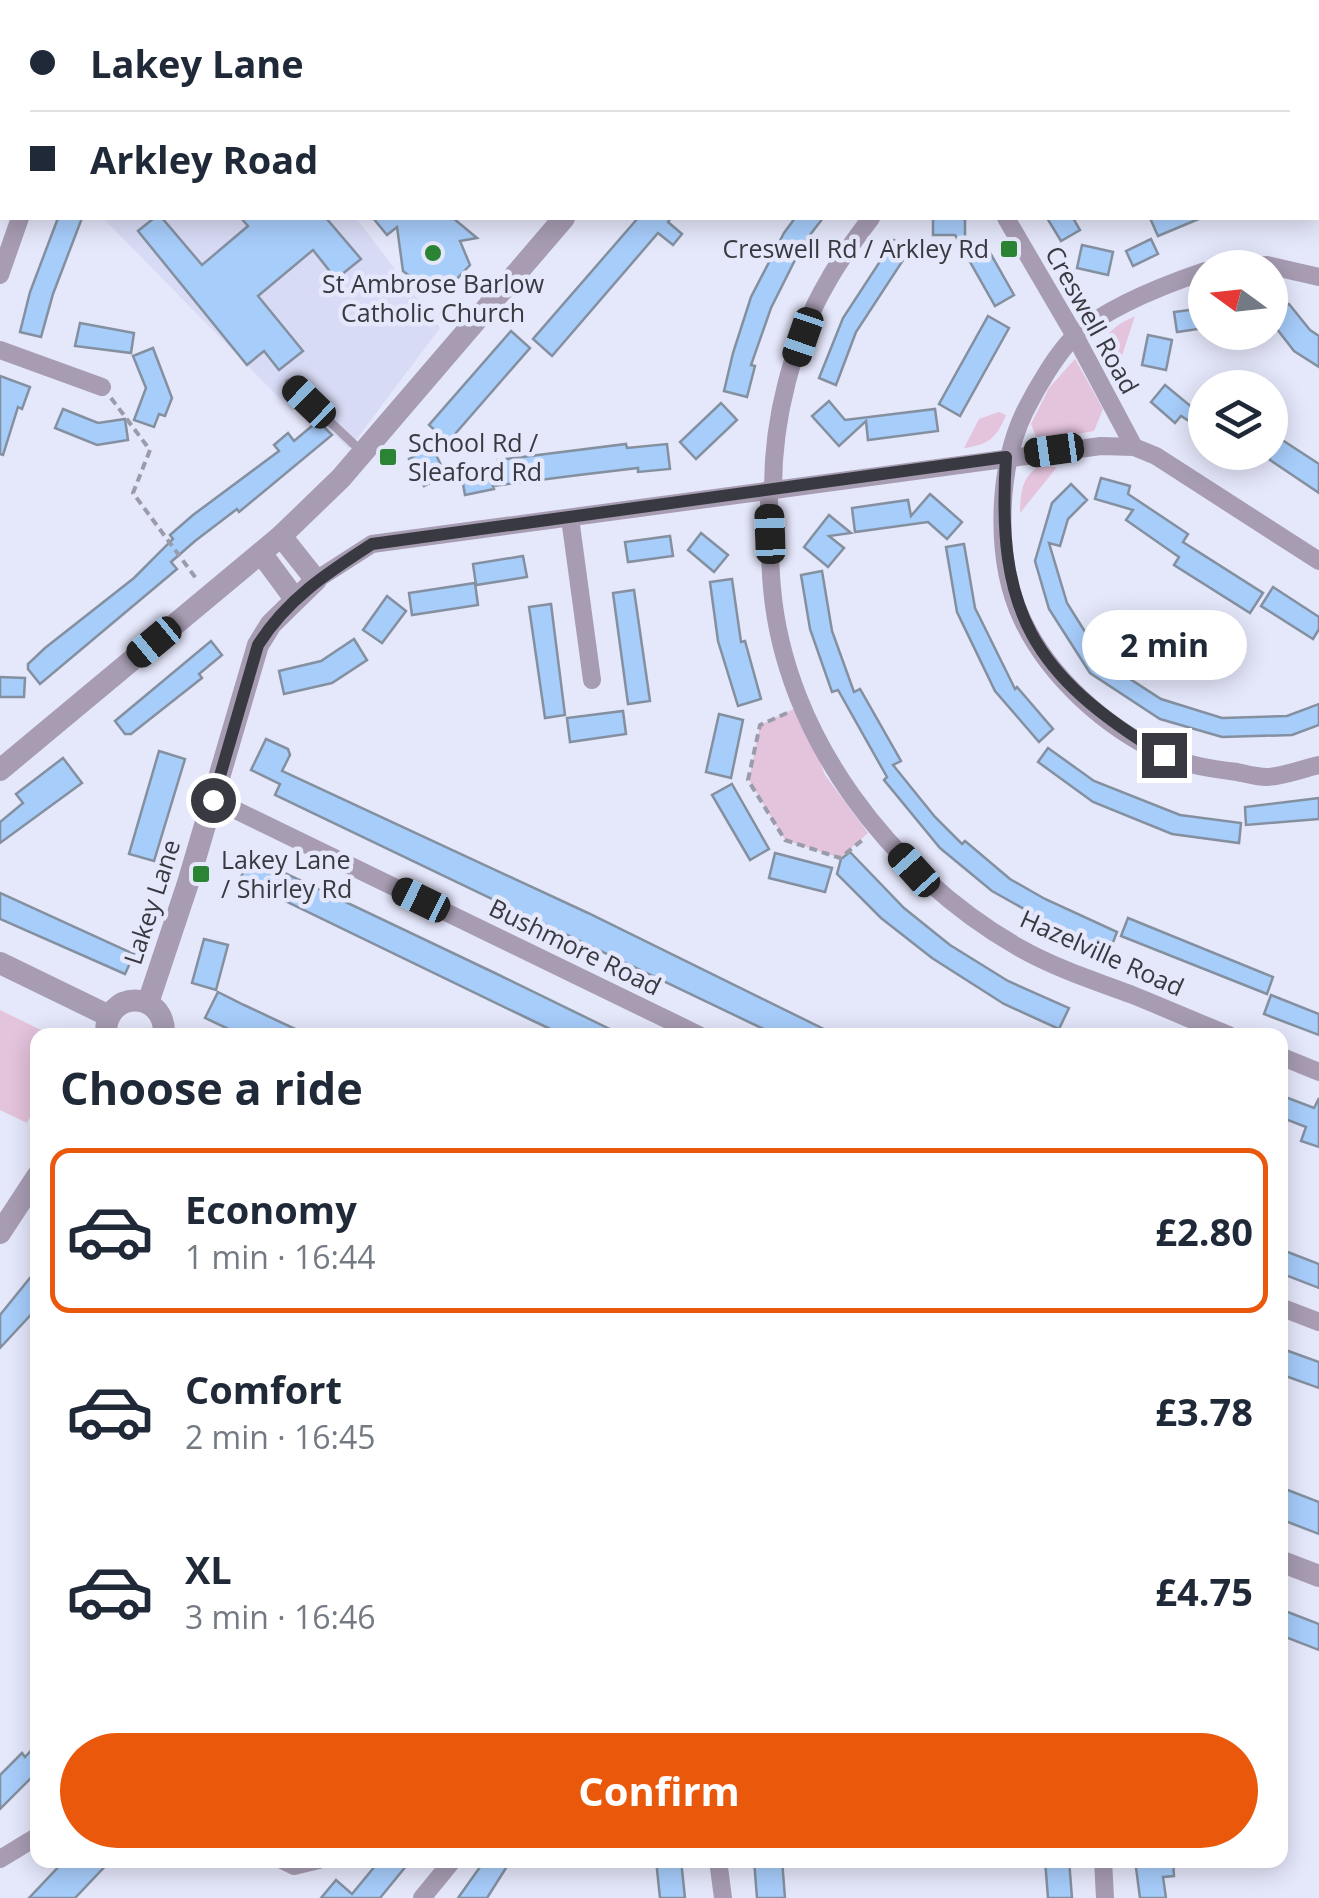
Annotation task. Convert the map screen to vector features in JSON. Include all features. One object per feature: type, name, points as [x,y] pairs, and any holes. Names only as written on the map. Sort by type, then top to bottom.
[{"type":"street","points":[[0,275],[19,220]]},
{"type":"street","points":[[4,761],[281,536],[363,453],[562,220]]},
{"type":"street","name":"Hazelville Road","points":[[870,220],[826,283],[803,337],[785,388],[773,464],[772,590],[786,656],[804,705],[835,768],[877,829],[942,894],[1018,947],[1211,1028]]},
{"type":"street","name":"Creswell Road","points":[[1007,220],[1134,448]]},
{"type":"street","points":[[1288,270],[1319,277]]},
{"type":"street","points":[[1188,276],[1148,291],[1075,336],[1034,393],[1006,457],[1003,519],[1017,604],[1048,663],[1082,699],[1164,755],[1214,770],[1267,776],[1319,765]]},
{"type":"street","points":[[0,350],[102,387]]},
{"type":"street","points":[[281,536],[316,580],[372,544],[1101,446],[1134,448],[1156,456],[1319,561]]},
{"type":"street","points":[[570,518],[592,680]]},
{"type":"street","points":[[261,553],[295,599]]},
{"type":"street","name":"Lakey Lane","points":[[148,1003],[258,645],[271,624],[316,580]]},
{"type":"street","name":"Bushmore Road","points":[[213,800],[685,1028]]},
{"type":"street","points":[[0,963],[107,1026],[121,1003],[130,1000],[148,1003],[160,1014],[163,1028]]},
{"type":"street","points":[[1288,1059],[1319,1072]]},
{"type":"street","points":[[0,1233],[30,1187]]},
{"type":"street","points":[[1288,1310],[1319,1322]]},
{"type":"street","points":[[1288,1564],[1319,1576]]},
{"type":"street","points":[[0,1858],[30,1841]]},
{"type":"street","points":[[422,1898],[446,1868]]},
{"type":"street","points":[[719,1868],[722,1898]]},
{"type":"street","points":[[1103,1868],[1105,1898]]},
{"type":"lane","points":[[289,383],[363,453]]},
{"type":"path","points":[[102,387],[150,450],[133,493],[211,595]]},
{"type":"path","points":[[804,705],[760,725],[748,780],[785,840],[840,858],[877,829]]},
{"type":"shaded area","points":[[105,220],[358,220],[440,328],[349,449],[305,407],[292,411]]},
{"type":"shaded area","points":[[1135,316],[1115,377],[1101,350],[1114,329]]},
{"type":"shaded area","points":[[1075,359],[1103,409],[1094,431],[1038,441],[1031,424],[1049,388]]},
{"type":"shaded area","points":[[999,412],[1006,415],[995,434],[980,445],[964,448],[979,419]]},
{"type":"shaded area","points":[[1039,466],[1057,467],[1020,513],[1025,481]]},
{"type":"shaded area","points":[[798,707],[825,775],[868,833],[840,858],[785,840],[749,780],[760,725]]},
{"type":"shaded area","points":[[0,1010],[37,1028],[30,1028],[30,1117],[27,1123],[0,1110]]},
{"type":"building","points":[[57,220],[81,220],[41,337],[20,332],[30,292]]},
{"type":"building","points":[[152,220],[164,220],[202,265],[248,226],[243,220],[328,220],[361,259],[336,279],[313,250],[258,296],[303,351],[279,370],[264,351],[247,365],[138,231]]},
{"type":"building","name":"St Ambrose Barlow Catholic Church","points":[[375,220],[455,220],[477,238],[460,241],[470,265],[453,283],[428,290],[403,271],[397,227],[387,235]]},
{"type":"building","points":[[636,220],[670,220],[682,234],[673,245],[658,233],[552,356],[533,339]]},
{"type":"building","points":[[794,220],[821,220],[803,244],[771,308],[751,365],[755,366],[747,397],[724,391],[751,297]]},
{"type":"building","points":[[933,220],[965,220],[965,253],[955,235],[933,235]]},
{"type":"building","points":[[1048,220],[1074,220],[1080,230],[1061,241]]},
{"type":"building","points":[[1151,220],[1196,220],[1158,236]]},
{"type":"building","points":[[1151,239],[1158,254],[1133,266],[1126,251]]},
{"type":"building","points":[[894,240],[909,251],[856,332],[836,385],[819,378],[843,318]]},
{"type":"building","points":[[984,242],[1014,295],[995,306],[965,253]]},
{"type":"building","points":[[1082,245],[1113,252],[1108,275],[1077,268]]},
{"type":"building","points":[[1288,305],[1319,336],[1319,367],[1288,343]]},
{"type":"building","points":[[1188,310],[1188,330],[1177,332],[1174,312]]},
{"type":"building","points":[[988,316],[1009,328],[960,416],[939,404]]},
{"type":"building","points":[[80,323],[134,333],[131,353],[75,346]]},
{"type":"building","points":[[511,331],[530,348],[448,442],[429,425]]},
{"type":"building","points":[[1148,335],[1172,340],[1166,370],[1142,365]]},
{"type":"building","points":[[153,348],[172,398],[165,416],[159,414],[154,427],[134,420],[146,388],[133,356]]},
{"type":"building","points":[[0,376],[30,387],[22,409],[18,407],[3,455],[0,454]]},
{"type":"building","points":[[1165,385],[1188,404],[1188,420],[1181,416],[1175,423],[1151,402]]},
{"type":"building","points":[[829,401],[845,420],[935,409],[938,431],[868,440],[866,421],[839,446],[812,416]]},
{"type":"building","points":[[721,403],[737,420],[696,459],[680,442]]},
{"type":"building","points":[[63,409],[98,423],[125,419],[128,440],[97,445],[55,428]]},
{"type":"building","points":[[318,421],[332,435],[239,512],[237,509],[195,541],[171,562],[177,569],[40,684],[28,664],[134,578],[173,539],[170,535],[193,515],[279,451],[274,445],[288,433],[294,441]]},
{"type":"building","points":[[626,444],[627,448],[667,444],[670,469],[638,472],[638,468],[579,475],[493,486],[494,489],[465,495],[461,473],[499,466],[498,460]]},
{"type":"building","points":[[1288,444],[1319,464],[1319,493],[1285,470],[1288,470]]},
{"type":"building","points":[[432,447],[446,475],[424,486],[409,459]]},
{"type":"building","points":[[1101,478],[1130,486],[1128,494],[1188,534],[1183,542],[1263,593],[1250,613],[1174,565],[1179,557],[1126,520],[1133,510],[1095,499]]},
{"type":"building","points":[[1071,484],[1087,500],[1068,519],[1060,546],[1049,543],[1067,603],[1104,662],[1161,699],[1222,718],[1287,716],[1319,704],[1319,725],[1292,735],[1222,737],[1160,719],[1090,673],[1049,609],[1035,561],[1052,503]]},
{"type":"building","points":[[930,494],[962,522],[947,539],[928,522],[855,532],[852,508],[908,500],[911,516]]},
{"type":"building","points":[[829,515],[851,533],[829,536],[844,548],[828,567],[804,547]]},
{"type":"building","points":[[701,533],[728,555],[714,572],[688,550]]},
{"type":"building","points":[[670,536],[673,556],[628,562],[625,542]]},
{"type":"building","points":[[964,544],[975,608],[1015,689],[1053,729],[1039,742],[995,691],[957,612],[946,547]]},
{"type":"building","points":[[523,556],[527,577],[476,585],[473,564]]},
{"type":"building","points":[[822,571],[832,631],[854,692],[860,689],[901,761],[893,765],[962,844],[965,841],[1010,879],[1045,899],[1117,932],[1110,950],[1056,927],[992,891],[940,848],[884,780],[887,777],[838,690],[832,692],[810,629],[801,575]]},
{"type":"building","points":[[732,579],[741,642],[745,641],[761,699],[738,706],[718,641],[710,582]]},
{"type":"building","points":[[475,583],[478,605],[412,615],[409,593]]},
{"type":"building","points":[[1273,587],[1319,617],[1319,629],[1313,639],[1261,606]]},
{"type":"building","points":[[634,590],[650,701],[628,704],[613,593]]},
{"type":"building","points":[[387,596],[406,611],[382,643],[363,630]]},
{"type":"building","points":[[551,604],[565,715],[545,718],[529,607]]},
{"type":"building","points":[[354,639],[367,660],[332,683],[284,694],[279,671],[321,661]]},
{"type":"building","points":[[211,641],[222,655],[199,674],[202,678],[131,734],[125,734],[115,721]]},
{"type":"building","points":[[0,677],[25,678],[24,697],[0,697]]},
{"type":"building","points":[[623,711],[626,734],[570,742],[567,718]]},
{"type":"building","points":[[719,714],[743,720],[731,778],[706,772]]},
{"type":"building","points":[[266,739],[288,749],[290,755],[282,771],[588,913],[822,1028],[761,1028],[275,795],[280,784],[251,770]]},
{"type":"building","points":[[1048,748],[1094,781],[1180,815],[1241,823],[1239,843],[1172,834],[1093,802],[1038,762]]},
{"type":"building","points":[[159,751],[185,759],[154,861],[129,854]]},
{"type":"building","points":[[63,758],[82,783],[0,843],[0,822],[23,803],[16,794]]},
{"type":"building","points":[[732,784],[769,849],[750,860],[712,795]]},
{"type":"building","points":[[1319,798],[1319,819],[1246,825],[1245,807]]},
{"type":"building","points":[[850,852],[904,908],[950,945],[1008,981],[1069,1008],[1059,1028],[1004,1004],[932,958],[881,918],[837,874],[841,859]]},
{"type":"building","points":[[775,853],[832,868],[825,892],[769,878]]},
{"type":"building","points":[[251,857],[608,1028],[548,1028],[240,879]]},
{"type":"building","points":[[0,893],[134,954],[125,974],[0,919]]},
{"type":"building","points":[[1128,918],[1273,977],[1267,994],[1121,936]]},
{"type":"building","points":[[204,939],[228,945],[216,990],[192,983]]},
{"type":"building","points":[[218,992],[293,1028],[226,1028],[205,1018]]},
{"type":"building","points":[[1271,995],[1319,1014],[1319,1035],[1264,1014]]},
{"type":"building","points":[[1288,1098],[1314,1108],[1319,1098],[1319,1147],[1301,1141],[1306,1127],[1288,1120]]},
{"type":"building","points":[[1288,1252],[1319,1264],[1319,1288],[1288,1276]]},
{"type":"building","points":[[30,1278],[30,1316],[0,1348],[0,1315]]},
{"type":"building","points":[[1288,1351],[1319,1362],[1319,1388],[1288,1377]]},
{"type":"building","points":[[1288,1490],[1319,1502],[1319,1534],[1288,1522]]},
{"type":"building","points":[[1288,1612],[1319,1624],[1319,1650],[1288,1638]]},
{"type":"building","points":[[30,1752],[30,1779],[0,1809],[0,1775],[22,1753],[25,1757]]},
{"type":"building","points":[[57,1868],[103,1868],[75,1898],[29,1898]]},
{"type":"building","points":[[373,1868],[404,1868],[380,1898],[321,1898],[336,1880],[352,1894]]},
{"type":"building","points":[[479,1868],[506,1868],[487,1898],[458,1898]]},
{"type":"building","points":[[657,1868],[682,1868],[685,1898],[660,1898]]},
{"type":"building","points":[[755,1868],[783,1868],[785,1898],[757,1898]]},
{"type":"building","points":[[1046,1868],[1070,1868],[1072,1898],[1048,1898]]},
{"type":"building","points":[[1136,1868],[1174,1868],[1174,1876],[1163,1877],[1166,1898],[1140,1898]]},
{"type":"place","name":"Creswell Rd / Arkley Rd","points":[[1009,249]]},
{"type":"place","name":"St Ambrose Barlow Catholic Church","points":[[433,253]]},
{"type":"place","name":"School Rd / Sleaford Rd","points":[[388,457]]},
{"type":"place","name":"Lakey Lane / Shirley Rd","points":[[201,874]]},
{"type":"route","points":[[213,800],[258,645],[271,624],[316,580],[372,544],[1006,457],[1005,546],[1022,619],[1048,663],[1082,699],[1164,755]]}]
